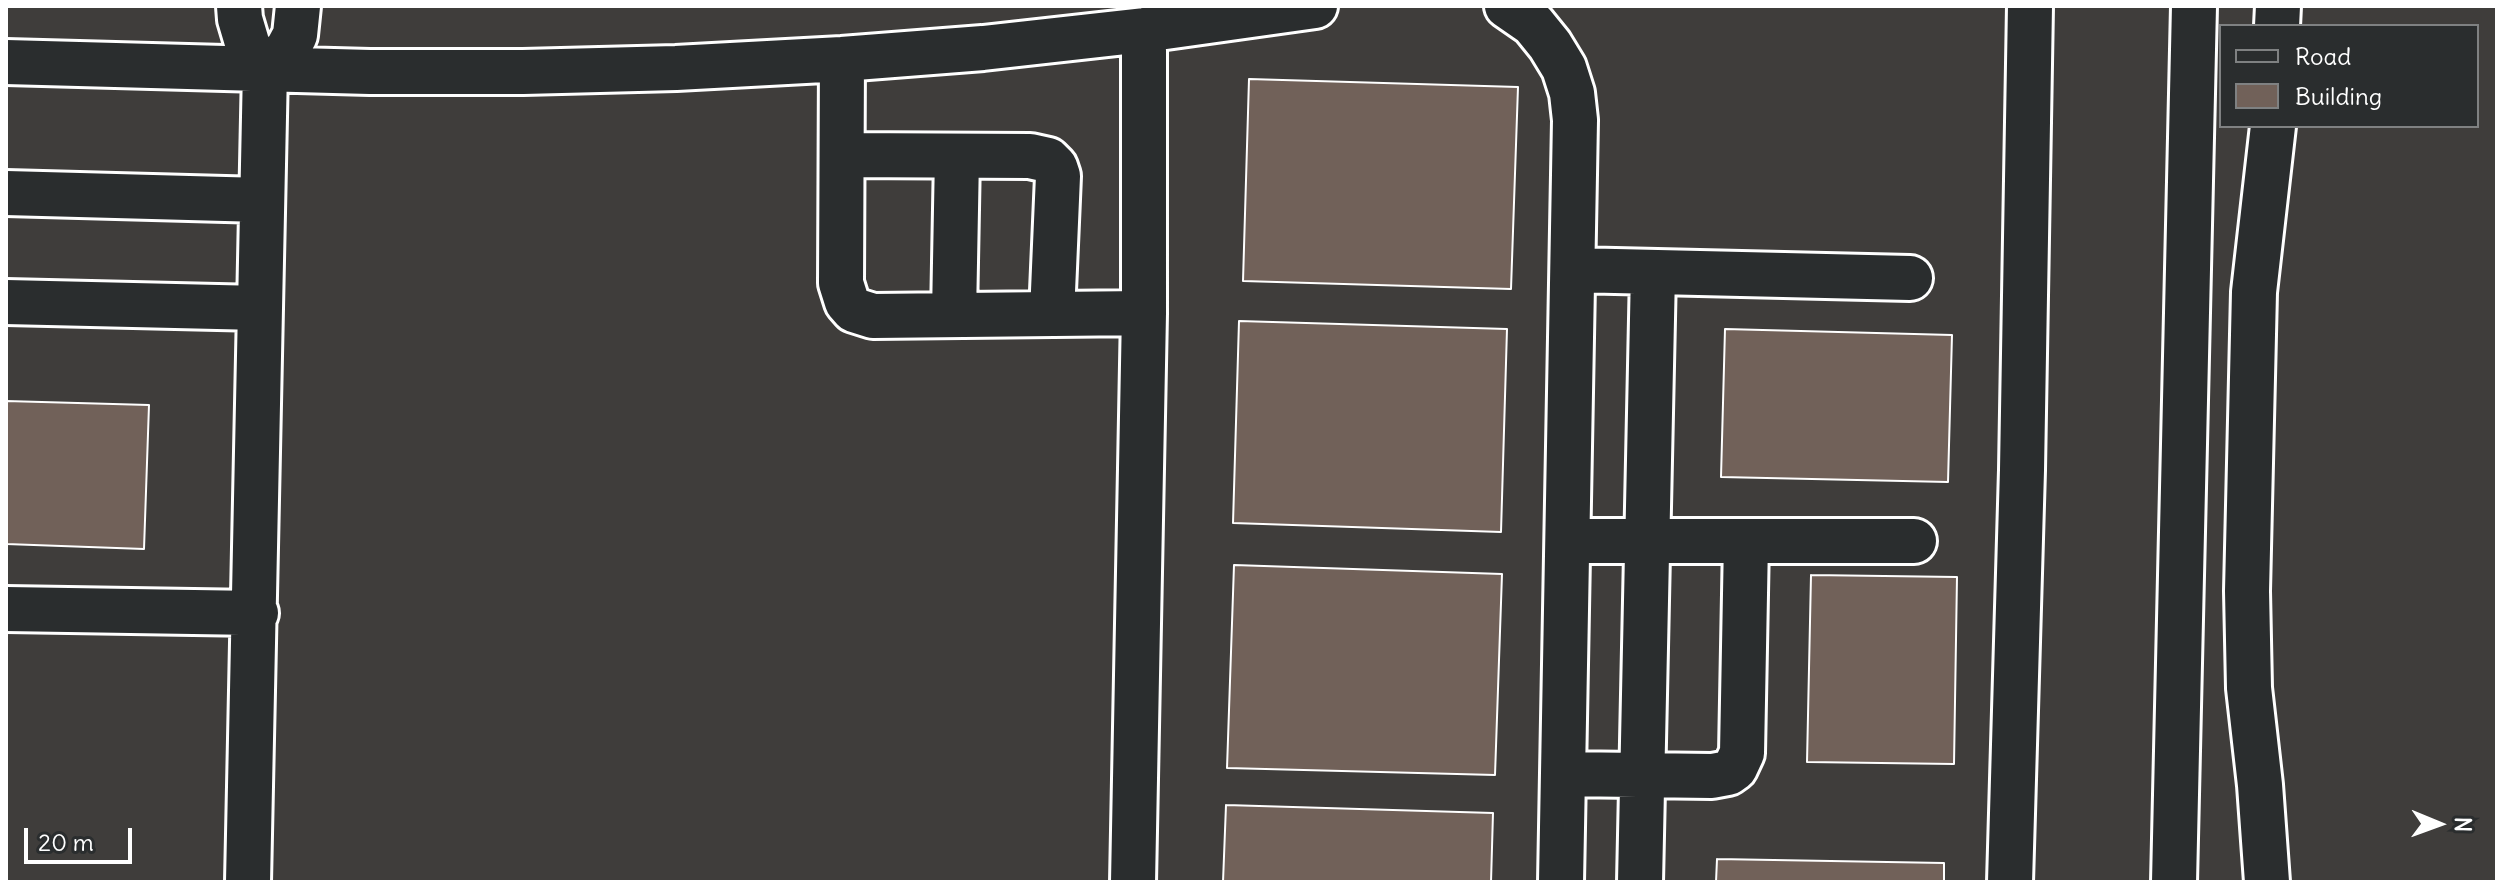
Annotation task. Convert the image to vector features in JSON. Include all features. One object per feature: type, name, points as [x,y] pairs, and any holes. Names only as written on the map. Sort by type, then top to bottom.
[{"type":"street","points":[[239,6],[248,46],[265,69],[248,882]]},
{"type":"street","points":[[265,69],[278,60],[295,35],[298,6]]},
{"type":"street","points":[[6,62],[523,72],[676,68],[983,48],[1315,6]]},
{"type":"street","points":[[1507,6],[1533,24],[1564,68],[1572,93],[1575,120],[1561,882]]},
{"type":"street","points":[[2010,882],[2022,470],[2030,6]]},
{"type":"street","points":[[2174,882],[2194,6]]},
{"type":"street","points":[[1133,882],[1144,313],[1144,30]]},
{"type":"street","points":[[842,59],[841,283],[847,302],[863,315],[873,316],[1144,313]]},
{"type":"street","points":[[2267,882],[2249,688],[2247,603],[2254,292],[2273,128]]},
{"type":"street","points":[[842,155],[1039,157],[1055,167],[1058,176],[1052,314]]},
{"type":"street","points":[[954,315],[957,156]]},
{"type":"street","points":[[6,193],[262,200]]},
{"type":"street","points":[[1573,270],[1910,278]]},
{"type":"street","points":[[1640,882],[1653,272]]},
{"type":"street","points":[[6,302],[260,308]]},
{"type":"street","points":[[1569,541],[1914,541]]},
{"type":"street","points":[[1563,774],[1720,776],[1740,761],[1746,541]]},
{"type":"street","points":[[6,609],[256,613]]},
{"type":"building","points":[[1249,79],[1518,87],[1511,289],[1243,281]]},
{"type":"building","points":[[1239,321],[1507,329],[1501,532],[1233,523]]},
{"type":"building","points":[[1725,329],[1952,335],[1948,482],[1721,477]]},
{"type":"building","points":[[6,401],[149,405],[144,549],[6,544]]},
{"type":"building","points":[[1234,565],[1502,574],[1495,775],[1227,768]]},
{"type":"building","points":[[1811,575],[1957,577],[1954,764],[1807,762]]},
{"type":"building","points":[[1226,805],[1493,813],[1491,882],[1223,882]]},
{"type":"building","points":[[1717,859],[1944,863],[1944,882],[1716,882]]}]
